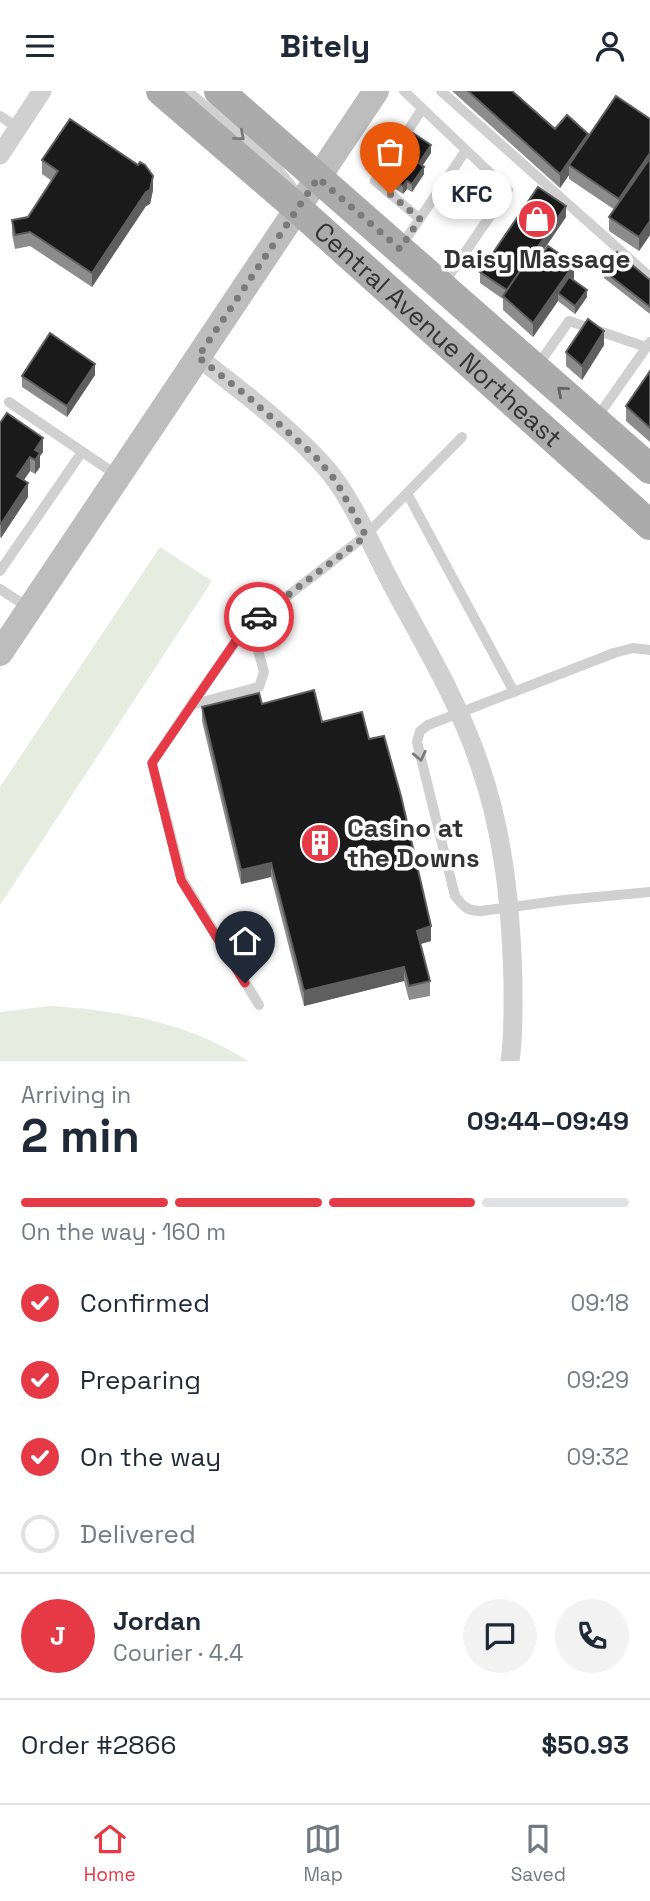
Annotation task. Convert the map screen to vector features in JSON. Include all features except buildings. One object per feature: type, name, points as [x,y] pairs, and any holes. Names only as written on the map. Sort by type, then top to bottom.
[{"type":"main road","name":"Central Avenue Northeast","points":[[161,91],[306,195],[650,525]]},
{"type":"main road","points":[[219,91],[306,195],[400,249],[650,469]]},
{"type":"main road","points":[[0,653],[376,91]]},
{"type":"street","points":[[0,155],[42,91]]},
{"type":"street","points":[[198,357],[314,455],[336,481],[458,713],[480,764],[505,869],[510,907],[514,1008],[510,1061]]},
{"type":"lane","name":"Central Avenue Northeast","points":[[188,91],[306,195],[333,232],[621,484]]},
{"type":"lane","points":[[404,91],[508,190],[442,286]]},
{"type":"lane","points":[[441,91],[650,277]]},
{"type":"lane","points":[[420,219],[375,181],[422,109]]},
{"type":"lane","points":[[0,116],[18,128]]},
{"type":"lane","points":[[400,249],[467,150]]},
{"type":"lane","points":[[536,368],[569,321],[648,344],[595,421]]},
{"type":"lane","points":[[9,401],[118,476]]},
{"type":"lane","points":[[259,1005],[181,880],[152,763],[235,642],[251,624],[366,536],[462,437]]},
{"type":"lane","points":[[0,571],[82,452]]},
{"type":"lane","points":[[407,493],[514,692]]},
{"type":"lane","points":[[0,589],[30,608]]},
{"type":"lane","points":[[191,705],[259,687],[264,672],[251,624]]},
{"type":"lane","points":[[650,650],[633,648],[614,653],[458,713],[428,725],[420,731],[417,742],[455,896],[470,911],[650,891]]},
{"type":"shaded area","points":[[160,547],[212,581],[0,905],[0,787]]},
{"type":"shaded area","points":[[50,1006],[101,1011],[153,1021],[202,1037],[248,1061],[0,1061],[0,1012]]},
{"type":"way so far","points":[[259,617],[366,536],[336,481],[314,455],[198,357],[318,178],[400,249],[420,219],[390,194]]},
{"type":"place","name":"KFC","points":[[390,194]]},
{"type":"place","name":"Daisy Massage","points":[[537,219]]},
{"type":"place","name":"Casino at the Downs","points":[[320,843]]},
{"type":"route","points":[[245,983],[181,880],[152,763],[235,642],[259,617]]}]
